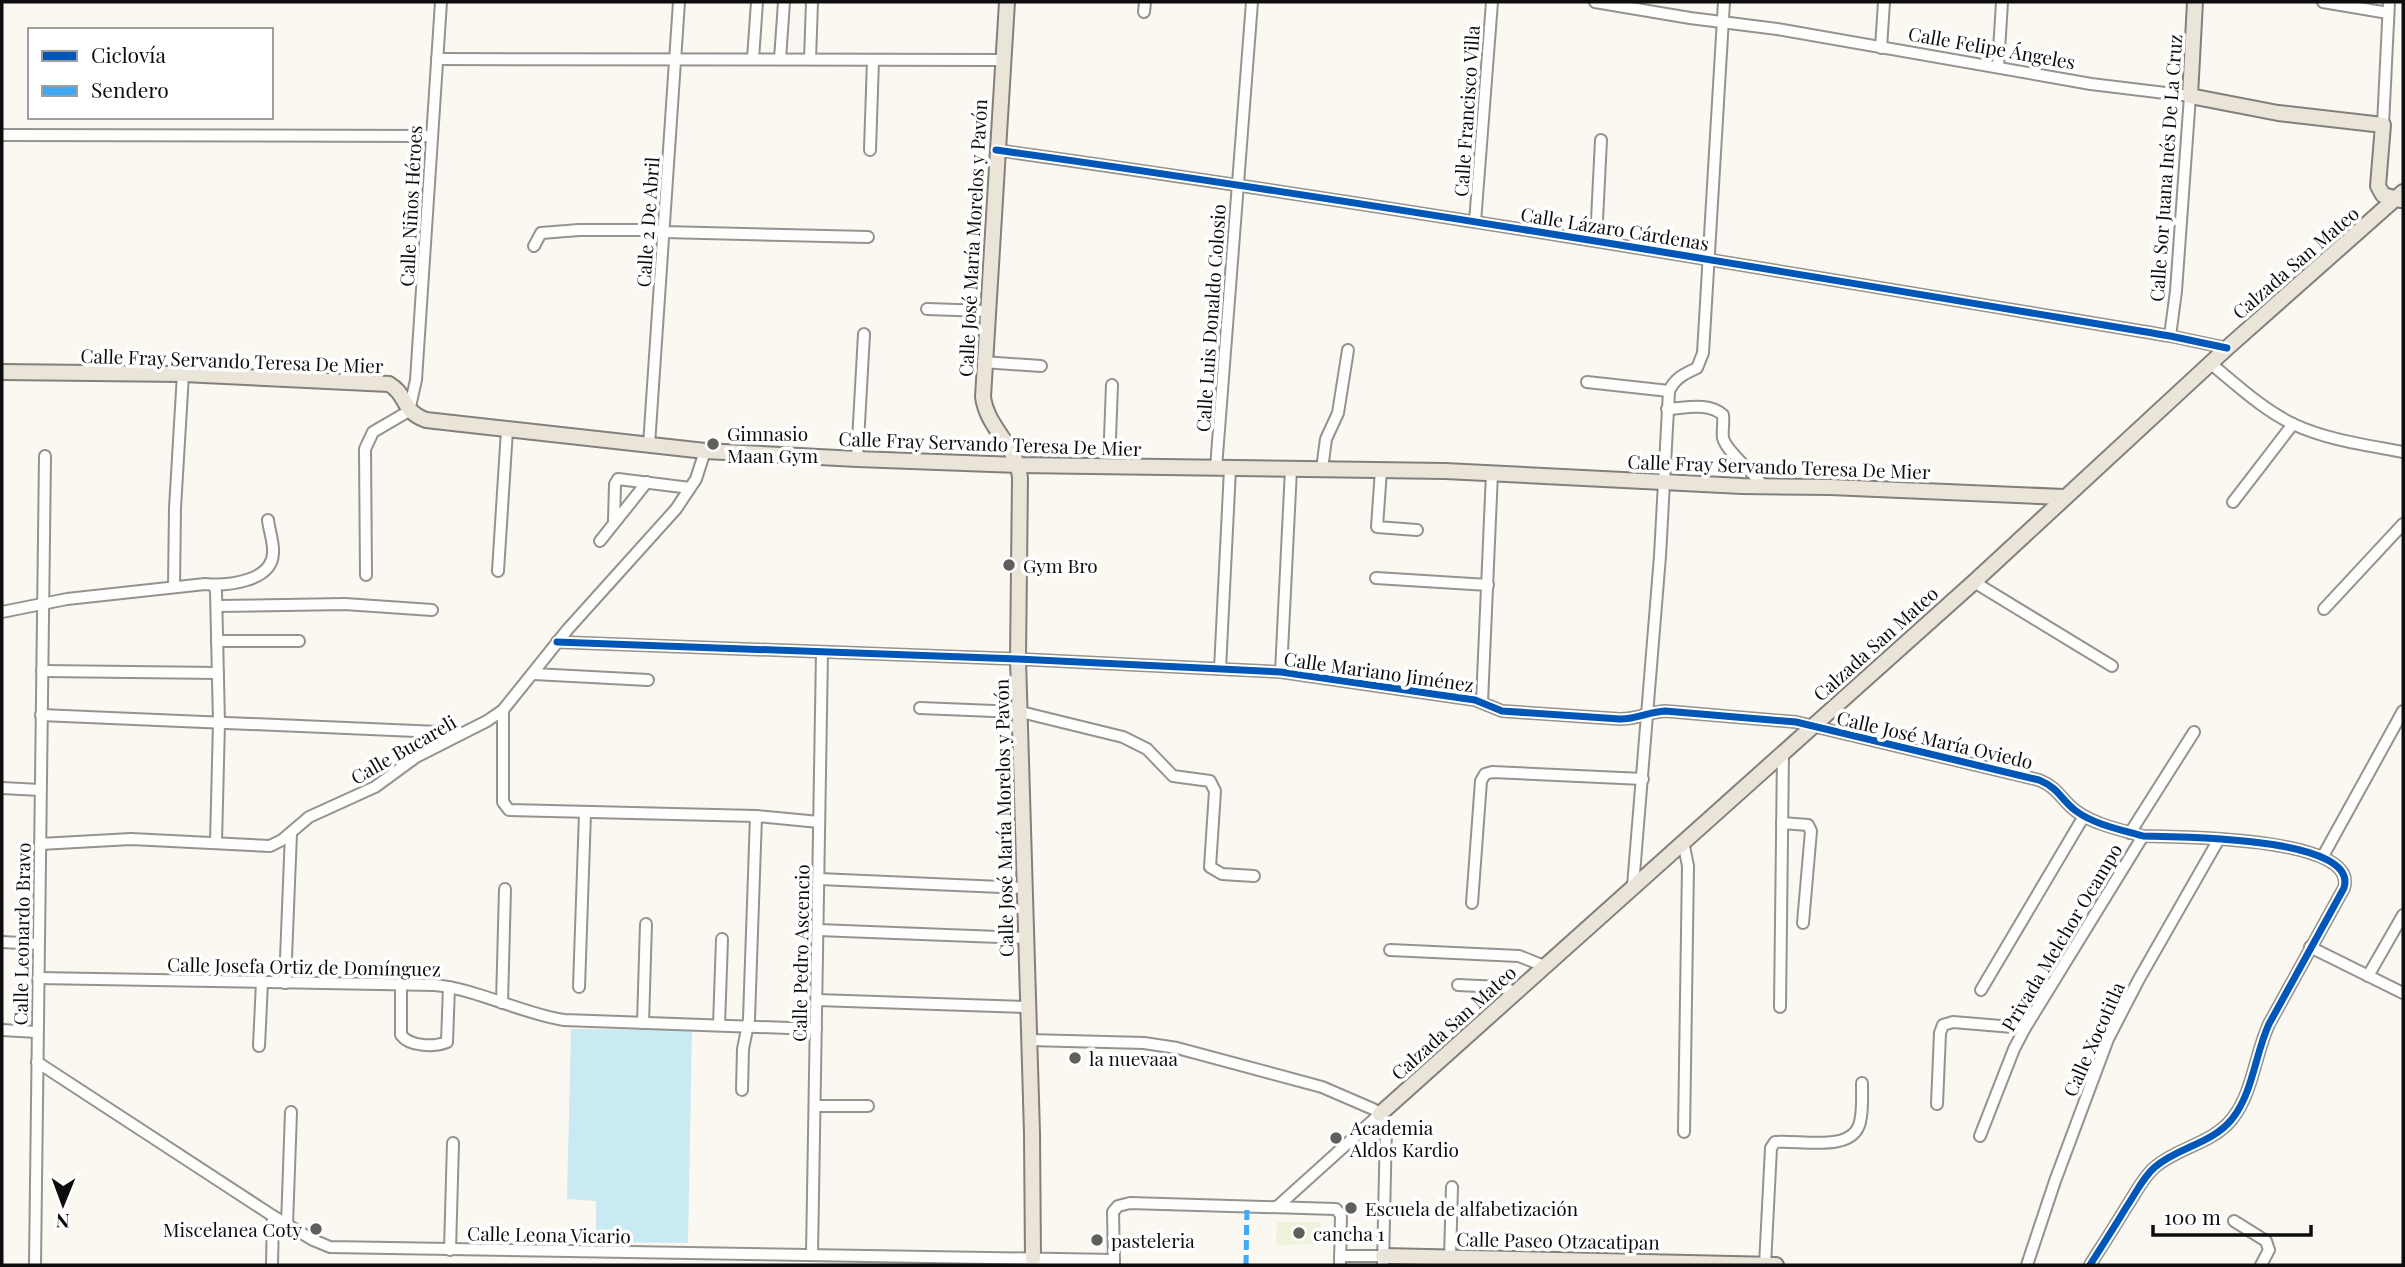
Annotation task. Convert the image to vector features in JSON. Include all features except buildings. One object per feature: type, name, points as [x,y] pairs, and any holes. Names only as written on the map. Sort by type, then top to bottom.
[{"type":"main road","name":"Calle José María Morelos y Pavón","points":[[1007,2],[986,311],[983,397],[987,415],[1019,465],[1018,659],[1033,1174],[1032,1262]]},
{"type":"main road","name":"Calle Sor Juana Inés De La Cruz","points":[[2190,96],[2195,2]]},
{"type":"main road","name":"Calle Felipe Ángeles","points":[[2190,96],[2278,113],[2383,125]]},
{"type":"main road","points":[[2383,125],[2378,186],[2383,195],[2401,197]]},
{"type":"main road","name":"Calzada San Mateo","points":[[1380,1114],[1974,582],[2210,363],[2401,197]]},
{"type":"main road","name":"Calle Fray Servando Teresa De Mier","points":[[2,372],[183,374],[389,384],[396,388],[409,411],[426,420],[705,451],[1019,465],[1110,461],[1223,469],[1492,473],[1764,487],[1830,487],[2064,497]]},
{"type":"main road","name":"Calle Paseo Otzacatipan","points":[[1383,1261],[1450,1257],[1522,1262],[1776,1265]]},
{"type":"street","name":"Calle Niños Héroes","points":[[409,411],[416,380],[420,334],[441,2]]},
{"type":"street","name":"Calle 2 De Abril","points":[[649,445],[679,2]]},
{"type":"street","points":[[753,59],[757,2]]},
{"type":"street","points":[[780,59],[784,2]]},
{"type":"street","points":[[810,59],[812,2]]},
{"type":"street","name":"Calle Luis Donaldo Colosio","points":[[1220,668],[1223,469],[1237,184],[1252,2]]},
{"type":"street","name":"Calle Francisco Villa","points":[[1475,222],[1492,2]]},
{"type":"street","name":"Calle Felipe Ángeles","points":[[1595,2],[1777,29],[2091,84],[2190,96]]},
{"type":"street","points":[[1633,886],[1648,714],[1667,408],[1673,382],[1697,368],[1703,353],[1724,2]]},
{"type":"street","points":[[1881,48],[1884,2]]},
{"type":"street","points":[[1998,67],[2002,2]]},
{"type":"street","points":[[2323,2],[2389,7],[2383,125]]},
{"type":"street","points":[[437,59],[1002,60]]},
{"type":"street","points":[[870,149],[873,60]]},
{"type":"street","name":"Calle Sor Juana Inés De La Cruz","points":[[2170,336],[2176,290],[2190,96]]},
{"type":"street","points":[[2,135],[432,136]]},
{"type":"street","points":[[1596,240],[1601,140]]},
{"type":"street","name":"Calle Lázaro Cárdenas","points":[[996,150],[1237,184],[1596,240],[2170,336],[2227,348]]},
{"type":"street","points":[[534,246],[541,233],[550,231],[656,230],[868,237]]},
{"type":"street","points":[[927,309],[986,311]]},
{"type":"street","points":[[857,459],[864,334]]},
{"type":"street","points":[[1322,469],[1326,439],[1338,413],[1348,350]]},
{"type":"street","points":[[983,362],[1041,366]]},
{"type":"street","points":[[2210,363],[2268,410],[2294,424],[2328,437],[2403,452]]},
{"type":"street","points":[[173,587],[183,374]]},
{"type":"street","points":[[1587,382],[1669,391]]},
{"type":"street","points":[[1110,438],[1112,385]]},
{"type":"street","points":[[1667,408],[1708,407],[1719,411],[1723,415],[1723,436],[1727,445],[1764,487]]},
{"type":"street","points":[[366,575],[365,449],[373,432],[409,411]]},
{"type":"street","points":[[2233,502],[2294,424]]},
{"type":"street","points":[[498,571],[507,430]]},
{"type":"street","name":"Calle Bucareli","points":[[40,844],[131,839],[270,846],[309,817],[375,787],[416,757],[503,710],[557,642],[676,509],[696,479],[705,451]]},
{"type":"street","name":"Calle Leonardo Bravo","points":[[35,1265],[45,456]]},
{"type":"street","points":[[1281,672],[1291,469]]},
{"type":"street","points":[[1381,470],[1377,527],[1417,530]]},
{"type":"street","points":[[1482,702],[1492,473]]},
{"type":"street","points":[[614,520],[615,484],[618,479],[690,488]]},
{"type":"street","points":[[600,541],[614,520],[647,482]]},
{"type":"street","points":[[2,612],[42,603],[173,587],[205,584],[214,586],[256,578],[270,566],[273,553],[268,520]]},
{"type":"street","points":[[2324,609],[2403,524]]},
{"type":"street","points":[[1376,578],[1488,585]]},
{"type":"street","points":[[1974,582],[2112,666]]},
{"type":"street","points":[[214,586],[217,606],[219,723],[216,842]]},
{"type":"street","points":[[217,606],[345,604],[432,610]]},
{"type":"street","points":[[218,641],[299,641]]},
{"type":"street","name":"Calle Mariano Jiménez","points":[[557,642],[1018,659],[1281,672],[1482,702],[1496,710],[1515,712],[1620,719],[1639,718],[1665,711],[1781,720],[1811,726]]},
{"type":"street","name":"Calle Pedro Ascencio","points":[[812,1255],[821,652]]},
{"type":"street","points":[[42,671],[218,673]]},
{"type":"street","points":[[534,674],[648,680]]},
{"type":"street","points":[[920,708],[1021,712],[1123,737],[1147,749],[1173,776],[1210,781],[1216,791],[1210,867],[1222,874],[1254,876]]},
{"type":"street","points":[[503,710],[503,802],[506,808],[513,811],[756,816],[819,822]]},
{"type":"street","points":[[2090,1265],[2148,1174],[2166,1160],[2222,1130],[2233,1117],[2247,1087],[2262,1040],[2346,882],[2343,872],[2323,856],[2403,710]]},
{"type":"street","points":[[41,715],[464,733]]},
{"type":"street","name":"Calle José María Oviedo","points":[[1811,726],[2039,780],[2055,788],[2068,804],[2084,816],[2130,833],[2143,836],[2219,839],[2310,851],[2323,856]]},
{"type":"street","points":[[2130,833],[2194,732]]},
{"type":"street","points":[[1780,1007],[1783,753]]},
{"type":"street","points":[[1472,903],[1481,781],[1485,774],[1643,779]]},
{"type":"street","points":[[2,788],[40,790]]},
{"type":"street","points":[[579,987],[585,813]]},
{"type":"street","points":[[743,1090],[756,816]]},
{"type":"street","points":[[1982,990],[2084,816]]},
{"type":"street","points":[[1782,823],[1808,825],[1811,831],[1803,923]]},
{"type":"street","points":[[285,982],[291,833]]},
{"type":"street","name":"Privada Melchor Ocampo","points":[[1980,1136],[2025,1028],[2143,836]]},
{"type":"street","name":"Calle Xocotitla","points":[[2027,1265],[2108,1039],[2138,979],[2219,839]]},
{"type":"street","points":[[1683,841],[1688,866],[1684,1132]]},
{"type":"street","points":[[819,879],[1025,888]]},
{"type":"street","points":[[502,1003],[505,889]]},
{"type":"street","points":[[2368,976],[2403,915]]},
{"type":"street","points":[[643,1023],[646,924]]},
{"type":"street","points":[[818,930],[1026,938]]},
{"type":"street","points":[[719,1025],[722,939]]},
{"type":"street","points":[[2,942],[38,944]]},
{"type":"street","points":[[2310,947],[2403,993]]},
{"type":"street","points":[[1390,950],[1519,956],[1544,966]]},
{"type":"street","name":"Calle Josefa Ortiz de Domínguez","points":[[38,978],[449,987],[542,1016],[564,1020],[816,1029]]},
{"type":"street","points":[[259,1046],[262,982]]},
{"type":"street","points":[[401,984],[401,1035],[405,1041],[412,1043],[447,1042],[449,987]]},
{"type":"street","points":[[1458,985],[1501,987],[1514,992]]},
{"type":"street","points":[[817,1000],[1027,1007]]},
{"type":"street","points":[[1937,1104],[1940,1033],[1943,1025],[1953,1022],[2025,1028]]},
{"type":"street","points":[[2,1030],[37,1032]]},
{"type":"street","points":[[1029,1040],[1144,1043],[1177,1048],[1322,1087],[1380,1114],[1386,1126],[1383,1261]]},
{"type":"street","name":"Calle Leona Vicario","points":[[37,1062],[287,1225],[330,1247],[1114,1263]]},
{"type":"street","points":[[1765,1265],[1771,1148],[1775,1142],[1835,1142],[1849,1138],[1860,1124],[1862,1083]]},
{"type":"street","points":[[815,1106],[868,1106]]},
{"type":"street","points":[[287,1225],[291,1112]]},
{"type":"street","name":"Calzada San Mateo","points":[[1278,1206],[1380,1114]]},
{"type":"street","points":[[450,1250],[453,1143]]},
{"type":"street","points":[[1450,1257],[1452,1187]]},
{"type":"street","points":[[1114,1263],[1112,1216],[1115,1209],[1123,1204],[1278,1206],[1339,1210],[1340,1261]]},
{"type":"street","points":[[272,1265],[273,1216]]},
{"type":"street","points":[[2234,1221],[2266,1241],[2269,1250],[2261,1265]]},
{"type":"street","name":"Calle Paseo Otzacatipan","points":[[1340,1261],[1383,1261]]},
{"type":"green space","name":"cancha 1","points":[[1277,1222],[1321,1222],[1320,1244],[1276,1245]]},
{"type":"water","points":[[571,1029],[692,1030],[688,1243],[596,1242],[596,1201],[567,1199]]},
{"type":"tunnel","points":[[1110,438],[1110,457]]},
{"type":"marked path","points":[[1246,1265],[1247,1206]]},
{"type":"cycle path","points":[[996,150],[1584,239],[2170,336],[2227,348]]},
{"type":"cycle path","points":[[557,642],[1018,659],[1281,672],[1475,700],[1502,711],[1620,719],[1665,711],[1796,722],[2039,780],[2056,790],[2083,816],[2143,836],[2261,843],[2296,849],[2324,858],[2341,871],[2344,888],[2269,1024],[2239,1109],[2215,1134],[2164,1160],[2151,1171],[2090,1265]]},
{"type":"place","name":"Gimnasio Maan Gym","points":[[713,444]]},
{"type":"place","name":"Gym Bro","points":[[1009,565]]},
{"type":"place","name":"la nuevaaa","points":[[1075,1058]]},
{"type":"place","name":"Academia Aldos Kardio","points":[[1336,1138]]},
{"type":"place","name":"Escuela de alfabetización","points":[[1351,1208]]},
{"type":"place","name":"Miscelanea Coty","points":[[316,1229]]},
{"type":"place","name":"cancha 1","points":[[1299,1233]]},
{"type":"place","name":"pasteleria","points":[[1097,1240]]}]
